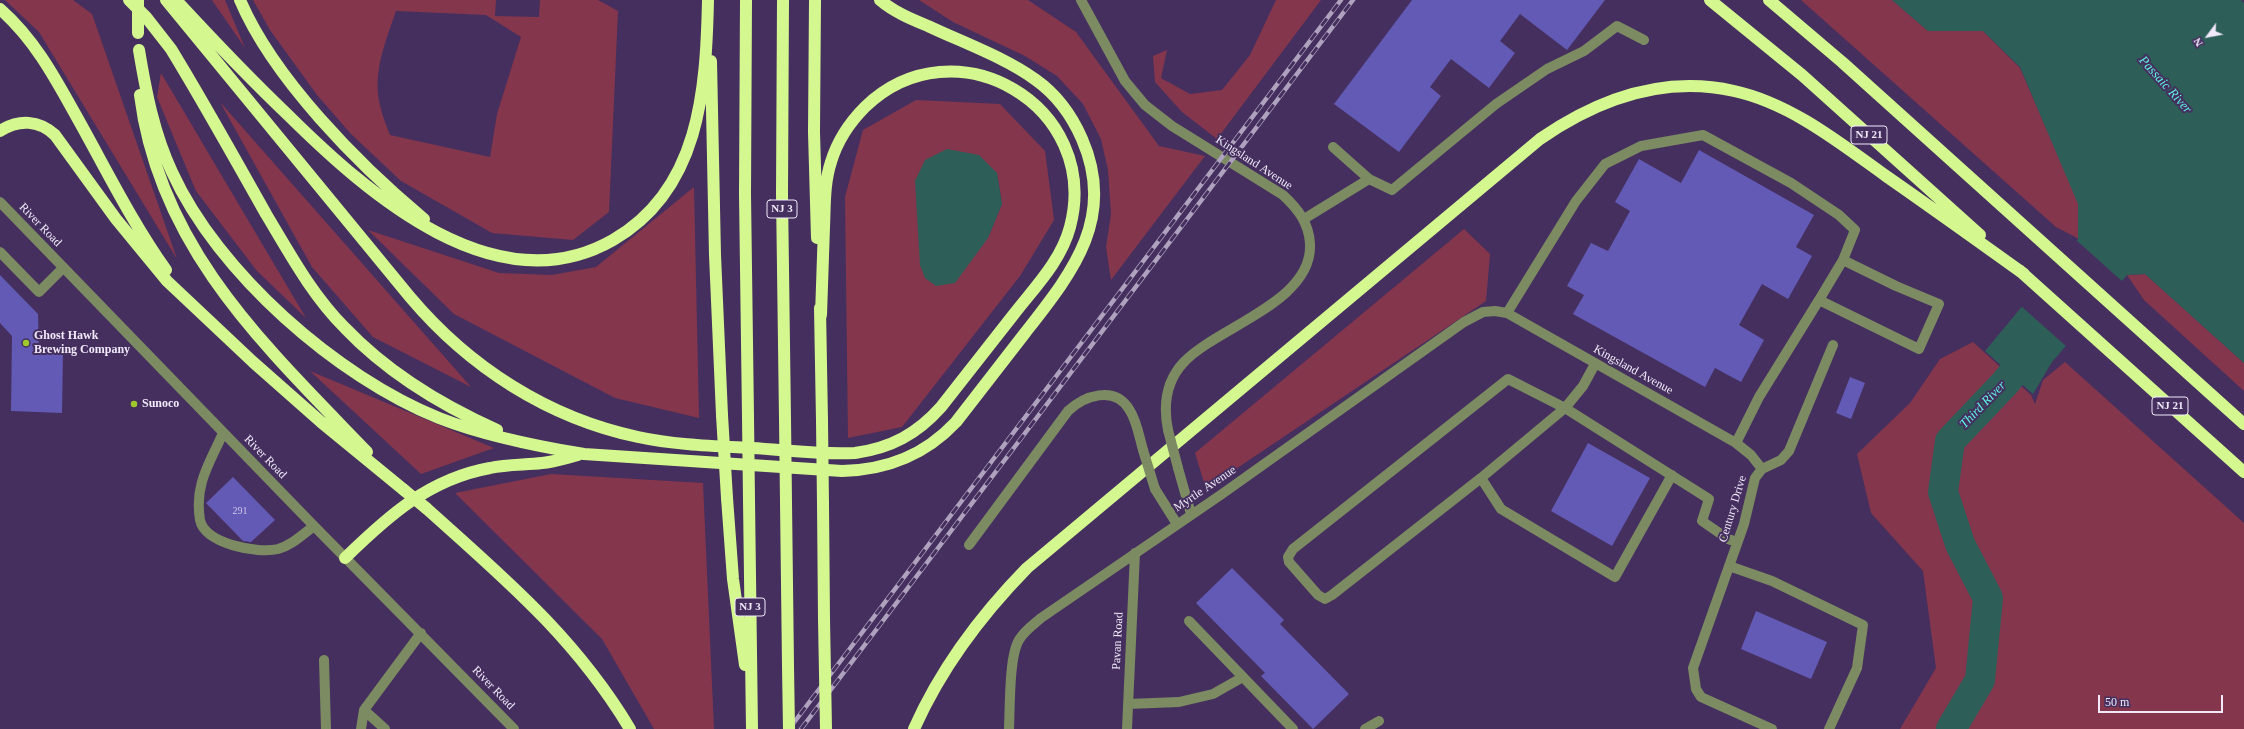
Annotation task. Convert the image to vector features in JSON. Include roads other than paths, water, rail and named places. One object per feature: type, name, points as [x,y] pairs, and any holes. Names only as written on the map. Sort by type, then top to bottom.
[{"type":"highway","points":[[129,0],[146,17],[171,49],[302,274],[344,327],[385,364],[424,391],[484,424],[530,443]]},
{"type":"highway","points":[[138,0],[140,96],[153,157],[173,210],[202,263],[231,306],[267,348],[404,490]]},
{"type":"highway","points":[[166,0],[426,316],[460,348],[500,378],[552,408],[616,432],[663,441],[855,453],[878,449],[898,442],[926,423],[941,407],[1047,271],[1066,240],[1074,204],[1073,177],[1060,138],[1046,116],[1025,96],[1013,88],[988,77],[962,72],[936,72],[909,79],[883,92],[871,102],[851,124],[838,144],[830,162],[826,195],[821,315]]},
{"type":"highway","points":[[176,0],[262,90],[347,171],[392,206],[471,248],[502,257],[548,260],[578,254],[608,243],[646,216],[673,183],[690,145],[702,80],[708,0]]},
{"type":"highway","points":[[240,0],[256,31],[274,59],[324,123],[400,198],[444,234]]},
{"type":"highway","points":[[708,0],[716,286],[727,498],[733,579],[752,714]]},
{"type":"highway","name":"NJ 3","points":[[746,0],[745,202],[752,729]]},
{"type":"highway","name":"NJ 3","points":[[783,0],[782,178],[789,729]]},
{"type":"highway","points":[[816,0],[815,193],[821,315],[826,729]]},
{"type":"highway","points":[[139,50],[147,95],[159,140],[181,190],[214,240],[270,303],[300,330],[334,358],[404,401],[460,425],[530,443],[584,454],[842,471],[869,470],[895,464],[927,447],[952,426],[1070,274],[1088,235],[1092,212],[1093,189],[1089,160],[1084,145],[1070,117],[1050,92],[1023,72],[905,16],[880,0]]},
{"type":"highway","name":"NJ 21","points":[[1710,0],[1802,75],[2244,472]]},
{"type":"highway","name":"NJ 21","points":[[1769,0],[1842,62],[2244,424]]},
{"type":"highway","points":[[0,9],[21,29],[39,51],[150,246],[172,278],[201,313]]},
{"type":"highway","points":[[914,729],[937,684],[964,641],[994,603],[1033,563],[1540,139],[1571,119],[1603,103],[1655,89],[1692,86],[1734,91],[1763,100],[1796,116],[1833,138],[2024,274]]},
{"type":"highway","points":[[0,131],[14,124],[23,122],[32,123],[48,129],[55,135],[142,252],[167,281],[321,422],[426,508],[544,616],[584,663],[630,729]]},
{"type":"highway","points":[[345,558],[402,506],[449,480],[490,468],[542,463],[584,454]]},
{"type":"street","name":"Kingsland Avenue","points":[[1081,0],[1119,71],[1144,105],[1172,126],[1283,195],[1293,204],[1304,219],[1308,228],[1310,247],[1309,258],[1300,278],[1271,303],[1184,361],[1172,379],[1168,389],[1165,410],[1168,430],[1191,514]]},
{"type":"street","points":[[1333,147],[1369,180],[1392,190],[1496,104],[1547,69],[1584,51],[1617,26],[1644,40]]},
{"type":"street","points":[[1507,313],[1576,201],[1605,164],[1641,146],[1703,135],[1791,183],[1839,215],[1856,230],[1843,260],[1759,397],[1736,443]]},
{"type":"street","points":[[1304,219],[1369,180]]},
{"type":"street","name":"River Road","points":[[0,202],[223,433],[514,729]]},
{"type":"street","points":[[0,252],[39,292],[63,268]]},
{"type":"street","points":[[1819,300],[1920,349],[1939,304],[1896,286],[1843,260]]},
{"type":"street","name":"Kingsland Avenue","points":[[1483,312],[1495,311],[1507,313],[1736,443],[1751,455],[1762,469]]},
{"type":"street","name":"Myrtle Avenue","points":[[1009,729],[1014,653],[1018,640],[1025,632],[1041,618],[1222,494],[1426,347],[1464,322],[1483,312]]},
{"type":"street","name":"Century Drive","points":[[1772,729],[1701,697],[1696,689],[1693,678],[1695,659],[1746,518],[1752,484],[1758,472],[1780,460],[1789,451],[1833,345]]},
{"type":"street","points":[[1595,364],[1582,386],[1565,408],[1482,478],[1324,599],[1318,595],[1288,562],[1288,557],[1293,549],[1508,379],[1565,408],[1709,499],[1702,522],[1728,539],[1738,542]]},
{"type":"street","points":[[969,545],[1068,411],[1078,402],[1088,397],[1099,395],[1111,396],[1120,400],[1129,408],[1134,420],[1154,489],[1177,524]]},
{"type":"street","points":[[223,433],[200,484],[200,520],[205,530],[237,548],[275,550],[292,543],[314,526]]},
{"type":"street","points":[[1482,478],[1501,509],[1615,577],[1672,475]]},
{"type":"street","name":"Pavan Road","points":[[1127,729],[1135,553]]},
{"type":"street","points":[[1729,566],[1772,581],[1863,625],[1857,668],[1829,729]]},
{"type":"street","points":[[1189,621],[1293,729]]},
{"type":"street","points":[[360,729],[364,710],[421,633]]},
{"type":"street","points":[[324,660],[326,729]]},
{"type":"street","points":[[1128,704],[1179,702],[1213,694],[1243,677]]},
{"type":"street","points":[[364,710],[385,729]]},
{"type":"street","points":[[1365,729],[1379,721]]},
{"type":"water","name":"Passaic River","points":[[1892,0],[2241,0],[2244,3],[2244,363],[2145,274],[2127,275],[2052,362],[2033,394],[1985,351],[2078,239],[2078,204],[2020,67],[1983,31],[1928,31]]},
{"type":"water","points":[[947,149],[979,155],[997,173],[1002,204],[988,238],[955,283],[936,286],[925,278],[920,265],[915,181],[925,160]]},
{"type":"waterway","name":"Third River","points":[[1951,729],[1980,680],[1988,598],[1960,544],[1943,492],[1950,441],[2006,382],[2037,343]]},
{"type":"railway","points":[[789,729],[1341,0]]},
{"type":"railway","points":[[801,729],[1353,0]]},
{"type":"place","name":"Ghost Hawk Brewing Company","points":[[26,343]]},
{"type":"place","name":"Sunoco","points":[[134,404]]}]
